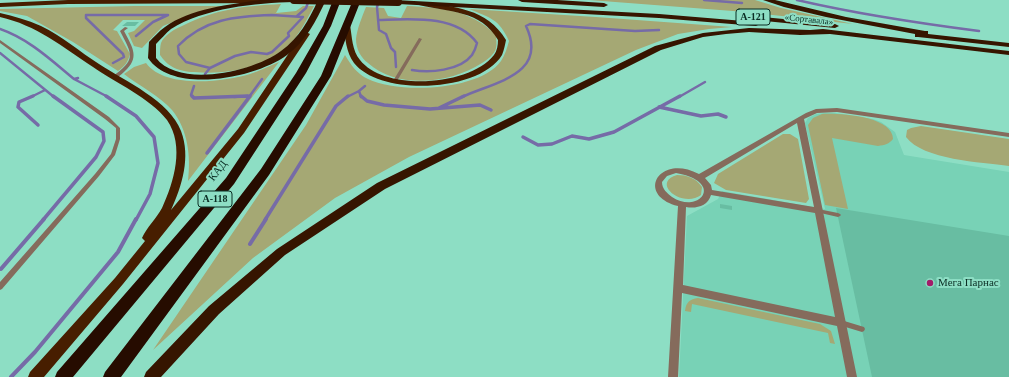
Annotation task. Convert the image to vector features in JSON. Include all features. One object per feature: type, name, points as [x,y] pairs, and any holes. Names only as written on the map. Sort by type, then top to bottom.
[{"type":"highway","name":"«Сортавала»","points":[[310,27],[283,54],[269,63],[248,71],[224,76],[200,77],[174,73],[159,67],[152,58],[152,44],[168,28],[193,16],[232,7],[283,0],[413,2],[659,16],[830,32],[1009,53]]},
{"type":"highway","points":[[310,27],[322,0]]},
{"type":"highway","name":"КАД","points":[[63,377],[230,181],[301,74],[327,26],[337,0]]},
{"type":"highway","name":"А-118","points":[[111,377],[265,172],[326,76],[357,0]]},
{"type":"highway","name":"«Сортавала»","points":[[522,0],[786,20],[1009,44]]},
{"type":"highway","points":[[767,0],[864,23],[983,42]]},
{"type":"highway","points":[[151,377],[214,310],[281,252],[381,186],[658,48],[689,37],[719,32],[748,30],[830,32]]},
{"type":"main road","points":[[0,5],[68,2],[283,0]]},
{"type":"main road","points":[[347,25],[350,46],[358,63],[377,76],[395,81],[421,84],[455,80],[472,74],[486,66],[496,57],[502,40],[499,33],[492,25],[480,17],[458,10],[413,2]]},
{"type":"main road","points":[[0,15],[10,16],[46,30],[154,104],[171,120],[179,138],[181,154],[178,177],[167,207],[119,281]]},
{"type":"main road","points":[[35,377],[119,281],[241,131],[310,27]]},
{"type":"street","points":[[700,177],[816,111],[837,110],[1009,136]]},
{"type":"street","points":[[800,119],[852,377]]},
{"type":"street","points":[[676,170],[693,173],[700,177],[705,182],[709,192],[704,201],[698,204],[682,204],[666,197],[658,185],[662,175],[676,170]]},
{"type":"street","points":[[709,192],[818,211]]},
{"type":"street","points":[[673,377],[682,204]]},
{"type":"street","points":[[677,288],[841,323]]},
{"type":"lane","points":[[114,78],[129,67],[133,57],[133,53],[122,31],[126,28]]},
{"type":"lane","points":[[395,81],[420,39]]},
{"type":"lane","points":[[0,41],[107,118],[118,128],[118,138],[112,154],[97,175],[0,287]]},
{"type":"lane","points":[[818,211],[838,214]]},
{"type":"lane","points":[[841,323],[862,329]]},
{"type":"shaded area","points":[[589,0],[755,0],[781,8],[853,24],[746,12]]},
{"type":"shaded area","points":[[281,4],[276,13],[296,11],[303,6],[314,6],[293,41],[279,53],[257,64],[232,71],[207,73],[188,72],[171,66],[160,55],[162,40],[176,29],[194,20],[230,9]]},
{"type":"shaded area","points":[[224,6],[195,13],[163,26],[142,48],[134,46],[128,33],[134,31],[145,20],[123,20],[113,30],[117,31],[130,54],[126,64],[118,71],[73,42],[27,16],[0,11],[0,9]]},
{"type":"shaded area","points":[[407,6],[443,9],[465,15],[476,20],[496,35],[495,50],[486,60],[470,70],[440,79],[425,81],[409,80],[380,72],[363,59],[357,46],[357,31],[366,7],[384,8],[388,16],[401,18]]},
{"type":"shaded area","points":[[469,9],[732,27],[678,34],[636,50],[409,157],[335,198],[253,258],[153,350],[306,125],[345,55],[357,72],[368,79],[381,84],[398,87],[438,87],[476,79],[490,71],[501,61],[509,41],[502,28],[494,20]]},
{"type":"shaded area","points":[[279,62],[188,181],[189,162],[187,144],[182,126],[172,110],[162,100],[124,74],[134,67],[146,63],[155,71],[166,77],[180,80],[210,81],[250,74]]},
{"type":"shaded area","points":[[835,113],[873,119],[881,122],[895,132],[904,155],[1009,172],[1009,377],[679,377],[687,216],[718,199],[722,191],[825,209],[805,123],[808,118],[816,114]]},
{"type":"shaded area","points":[[822,114],[852,115],[875,121],[884,125],[891,131],[893,139],[887,144],[878,146],[832,138],[848,209],[825,205],[808,125],[813,118]]},
{"type":"shaded area","points":[[921,126],[1009,139],[1009,166],[953,159],[925,151],[914,145],[906,137],[907,130]]},
{"type":"shaded area","points":[[783,134],[790,134],[798,139],[809,199],[806,203],[726,190],[714,183],[718,174]]},
{"type":"shaded area","points":[[677,175],[688,176],[697,181],[702,187],[701,195],[686,199],[678,197],[672,193],[668,189],[667,183],[670,179]]},
{"type":"shaded area","points":[[698,298],[820,324],[831,331],[835,344],[830,343],[828,333],[692,304],[691,312],[685,311],[686,305],[689,302]]},
{"type":"building","points":[[127,22],[139,22],[135,26],[122,26]]},
{"type":"building","points":[[720,204],[732,206],[732,210],[720,208]]},
{"type":"building","name":"Мега Парнас","points":[[836,208],[1009,236],[1009,377],[872,377]]},
{"type":"waterway","points":[[297,16],[306,8],[309,0]]},
{"type":"waterway","points":[[704,0],[742,3]]},
{"type":"waterway","points":[[797,0],[887,18],[979,31]]},
{"type":"waterway","points":[[378,20],[377,7],[379,1]]},
{"type":"waterway","points":[[113,63],[124,57],[123,54],[86,18],[86,15],[168,15],[153,22],[136,36]]},
{"type":"waterway","points":[[272,15],[303,17],[288,33],[289,36],[272,52],[267,54],[251,52],[235,56],[210,68],[186,62],[179,54],[178,46],[199,30],[233,18],[272,15]]},
{"type":"waterway","points":[[378,20],[418,19],[445,23],[457,27],[468,34],[477,43],[472,55],[460,65],[435,71],[412,70]]},
{"type":"waterway","points":[[378,20],[379,30],[386,34],[391,48],[395,52],[396,67]]},
{"type":"waterway","points":[[462,97],[502,81],[515,74],[524,66],[530,56],[531,43],[526,26],[530,24],[635,31],[659,30]]},
{"type":"waterway","points":[[0,29],[11,33],[30,44],[74,79]]},
{"type":"waterway","points":[[0,53],[54,97]]},
{"type":"waterway","points":[[205,74],[210,68]]},
{"type":"waterway","points":[[74,79],[78,78]]},
{"type":"waterway","points":[[74,79],[108,97]]},
{"type":"waterway","points":[[249,97],[262,79]]},
{"type":"waterway","points":[[679,97],[705,82]]},
{"type":"waterway","points":[[194,86],[191,95],[194,98],[248,96],[234,97]]},
{"type":"waterway","points":[[359,91],[365,86]]},
{"type":"waterway","points":[[33,96],[45,90]]},
{"type":"waterway","points":[[347,97],[359,91]]},
{"type":"waterway","points":[[359,91],[361,97]]},
{"type":"waterway","points":[[33,96],[19,102],[18,107],[38,125]]},
{"type":"waterway","points":[[43,220],[96,157],[104,141],[103,132],[53,96]]},
{"type":"waterway","points":[[106,96],[136,116],[154,137],[158,163],[150,194],[136,220]]},
{"type":"waterway","points":[[207,153],[250,96]]},
{"type":"waterway","points":[[265,220],[336,106],[348,96]]},
{"type":"waterway","points":[[361,96],[367,101],[384,105],[430,109],[480,105],[491,110]]},
{"type":"waterway","points":[[439,108],[464,96]]},
{"type":"waterway","points":[[660,107],[680,96]]},
{"type":"waterway","points":[[523,137],[538,145],[552,144],[572,136],[589,139],[614,132],[660,107]]},
{"type":"waterway","points":[[660,107],[701,116],[718,114],[726,117]]},
{"type":"waterway","points":[[1,269],[44,219]]},
{"type":"waterway","points":[[11,377],[35,352],[118,252],[136,219]]},
{"type":"waterway","points":[[250,244],[266,219]]},
{"type":"place","name":"Мега Парнас","points":[[930,283]]}]
